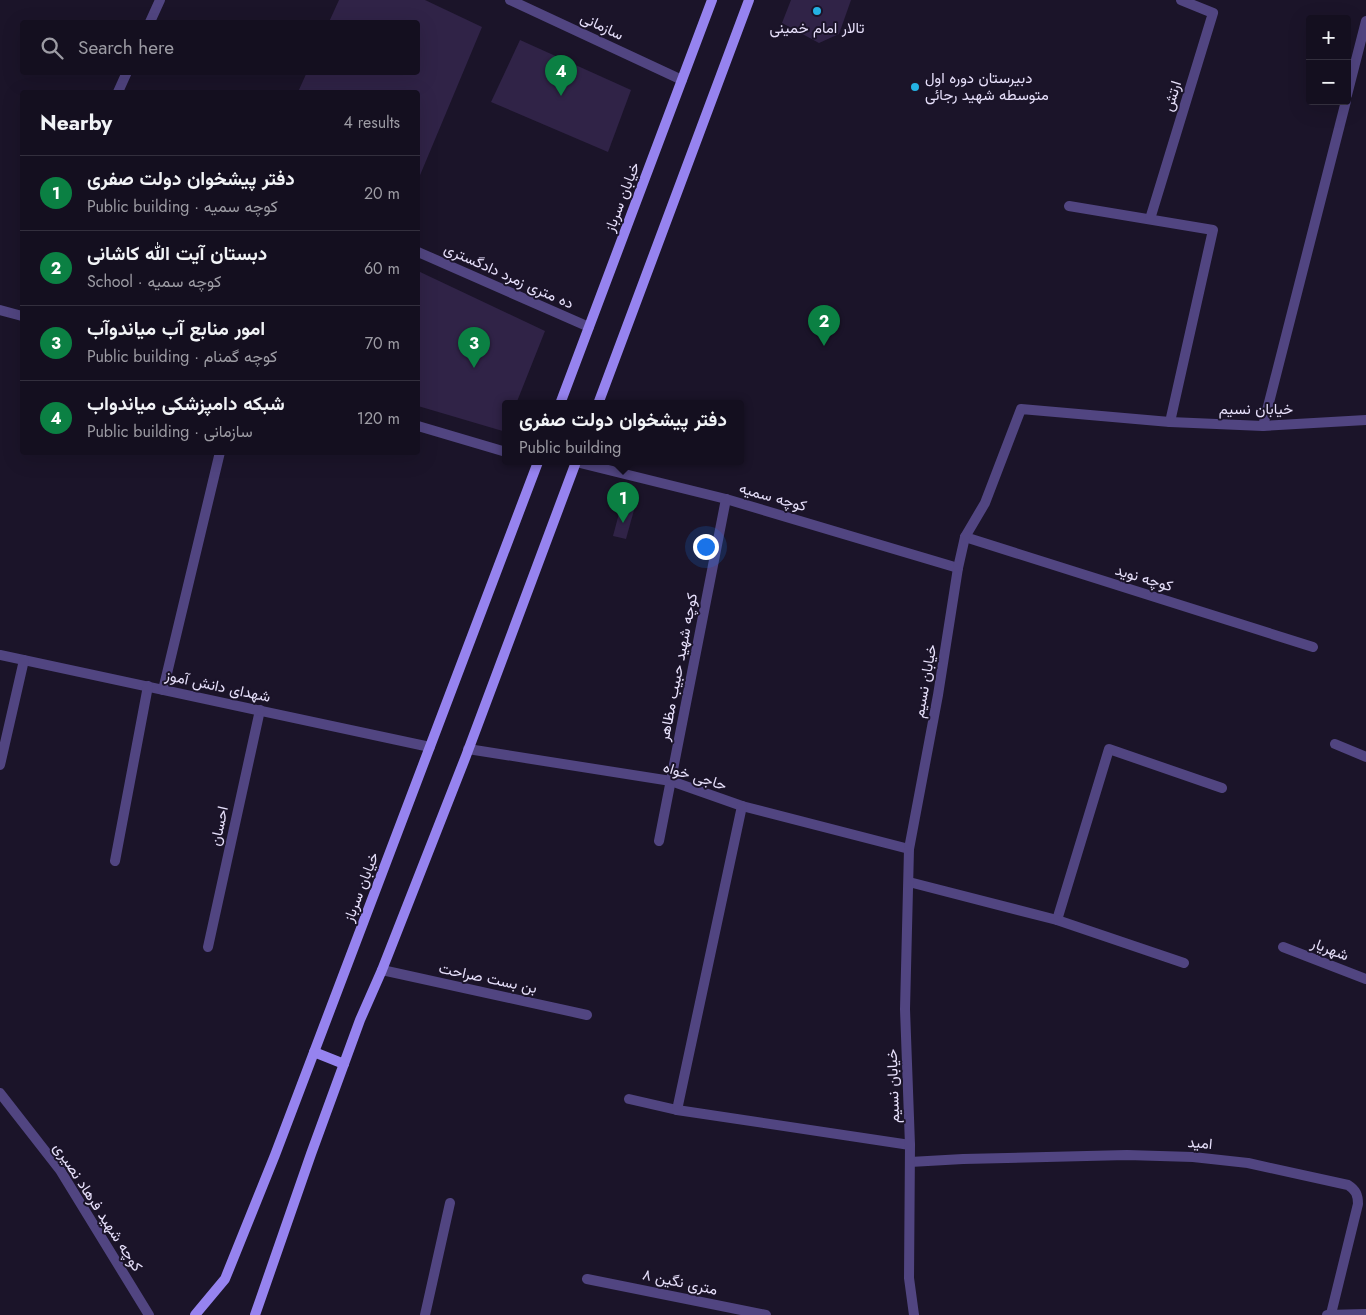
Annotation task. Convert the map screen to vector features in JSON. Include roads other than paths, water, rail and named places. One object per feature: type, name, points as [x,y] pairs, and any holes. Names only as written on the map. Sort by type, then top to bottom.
[{"type":"main road","name":"خیابان سرباز","points":[[562,400],[712,0]]},
{"type":"main road","points":[[599,400],[749,0]]},
{"type":"main road","name":"خیابان سرباز","points":[[196,1315],[225,1279],[275,1155],[537,465]]},
{"type":"main road","points":[[255,1315],[310,1154],[360,1020],[382,970],[468,749],[575,465]]},
{"type":"main road","points":[[314,1052],[344,1064]]},
{"type":"street","points":[[151,20],[160,0]]},
{"type":"street","name":"سازمانی","points":[[510,0],[682,80]]},
{"type":"street","name":"ارتش","points":[[1150,220],[1212,13],[1181,0]]},
{"type":"street","points":[[1351,79],[1366,21]]},
{"type":"street","points":[[119,90],[126,75]]},
{"type":"street","points":[[1263,426],[1345,105]]},
{"type":"street","points":[[1069,206],[1212,230],[1170,422]]},
{"type":"street","name":"ده متری زمرد دادگستری","points":[[420,253],[589,328]]},
{"type":"street","points":[[0,310],[20,313]]},
{"type":"street","name":"خیابان نسیم","points":[[914,1315],[909,1278],[910,1145],[905,1009],[909,849],[938,695],[958,568],[965,538],[985,504],[1021,408],[1170,422],[1263,426],[1366,420]]},
{"type":"street","points":[[420,427],[502,451]]},
{"type":"street","points":[[163,690],[219,455]]},
{"type":"street","name":"کوچه سمیه","points":[[588,465],[726,499],[958,568]]},
{"type":"street","name":"کوچه شهید حبیب مظاهر","points":[[659,841],[726,499]]},
{"type":"street","name":"کوچه نوید","points":[[965,538],[1313,647]]},
{"type":"street","name":"شهدای دانش آموز","points":[[0,655],[430,748]]},
{"type":"street","points":[[0,765],[24,660]]},
{"type":"street","points":[[115,861],[148,686]]},
{"type":"street","name":"احسان","points":[[208,947],[260,710]]},
{"type":"street","points":[[1335,744],[1366,756]]},
{"type":"street","name":"حاجی خواه","points":[[468,749],[671,781],[742,806],[909,849]]},
{"type":"street","points":[[1057,920],[1109,749],[1222,788]]},
{"type":"street","points":[[677,1110],[742,806]]},
{"type":"street","points":[[909,882],[1057,920],[1184,963]]},
{"type":"street","name":"شهریار","points":[[1283,947],[1366,979]]},
{"type":"street","name":"بن بست صراحت","points":[[382,970],[587,1015]]},
{"type":"street","name":"کوچه شهید فرهاد نصیری","points":[[0,1093],[60,1170],[149,1315]]},
{"type":"street","points":[[629,1099],[677,1110],[910,1145]]},
{"type":"street","name":"امید","points":[[910,1162],[1127,1155],[1193,1157],[1248,1163],[1348,1185],[1358,1195],[1358,1204],[1329,1315]]},
{"type":"street","points":[[425,1315],[450,1203]]},
{"type":"street","name":"۸ متری نگین","points":[[587,1278],[766,1315]]},
{"type":"street","points":[[1329,1315],[1366,1314]]},
{"type":"place","name":"تالار امام خمینی","points":[[817,11]]},
{"type":"place","name":"دبیرستان دوره اول متوسطه شهید رجائی","points":[[915,87]]},
{"type":"place","name":"شبکه دامپزشکی میاندواب","points":[[561,96]]},
{"type":"place","name":"دبستان آیت الله کاشانی","points":[[824,346]]},
{"type":"place","name":"امور منابع آب میاندوآب","points":[[474,368]]},
{"type":"place","name":"دفتر پیشخوان دولت صفری","points":[[623,523]]}]
